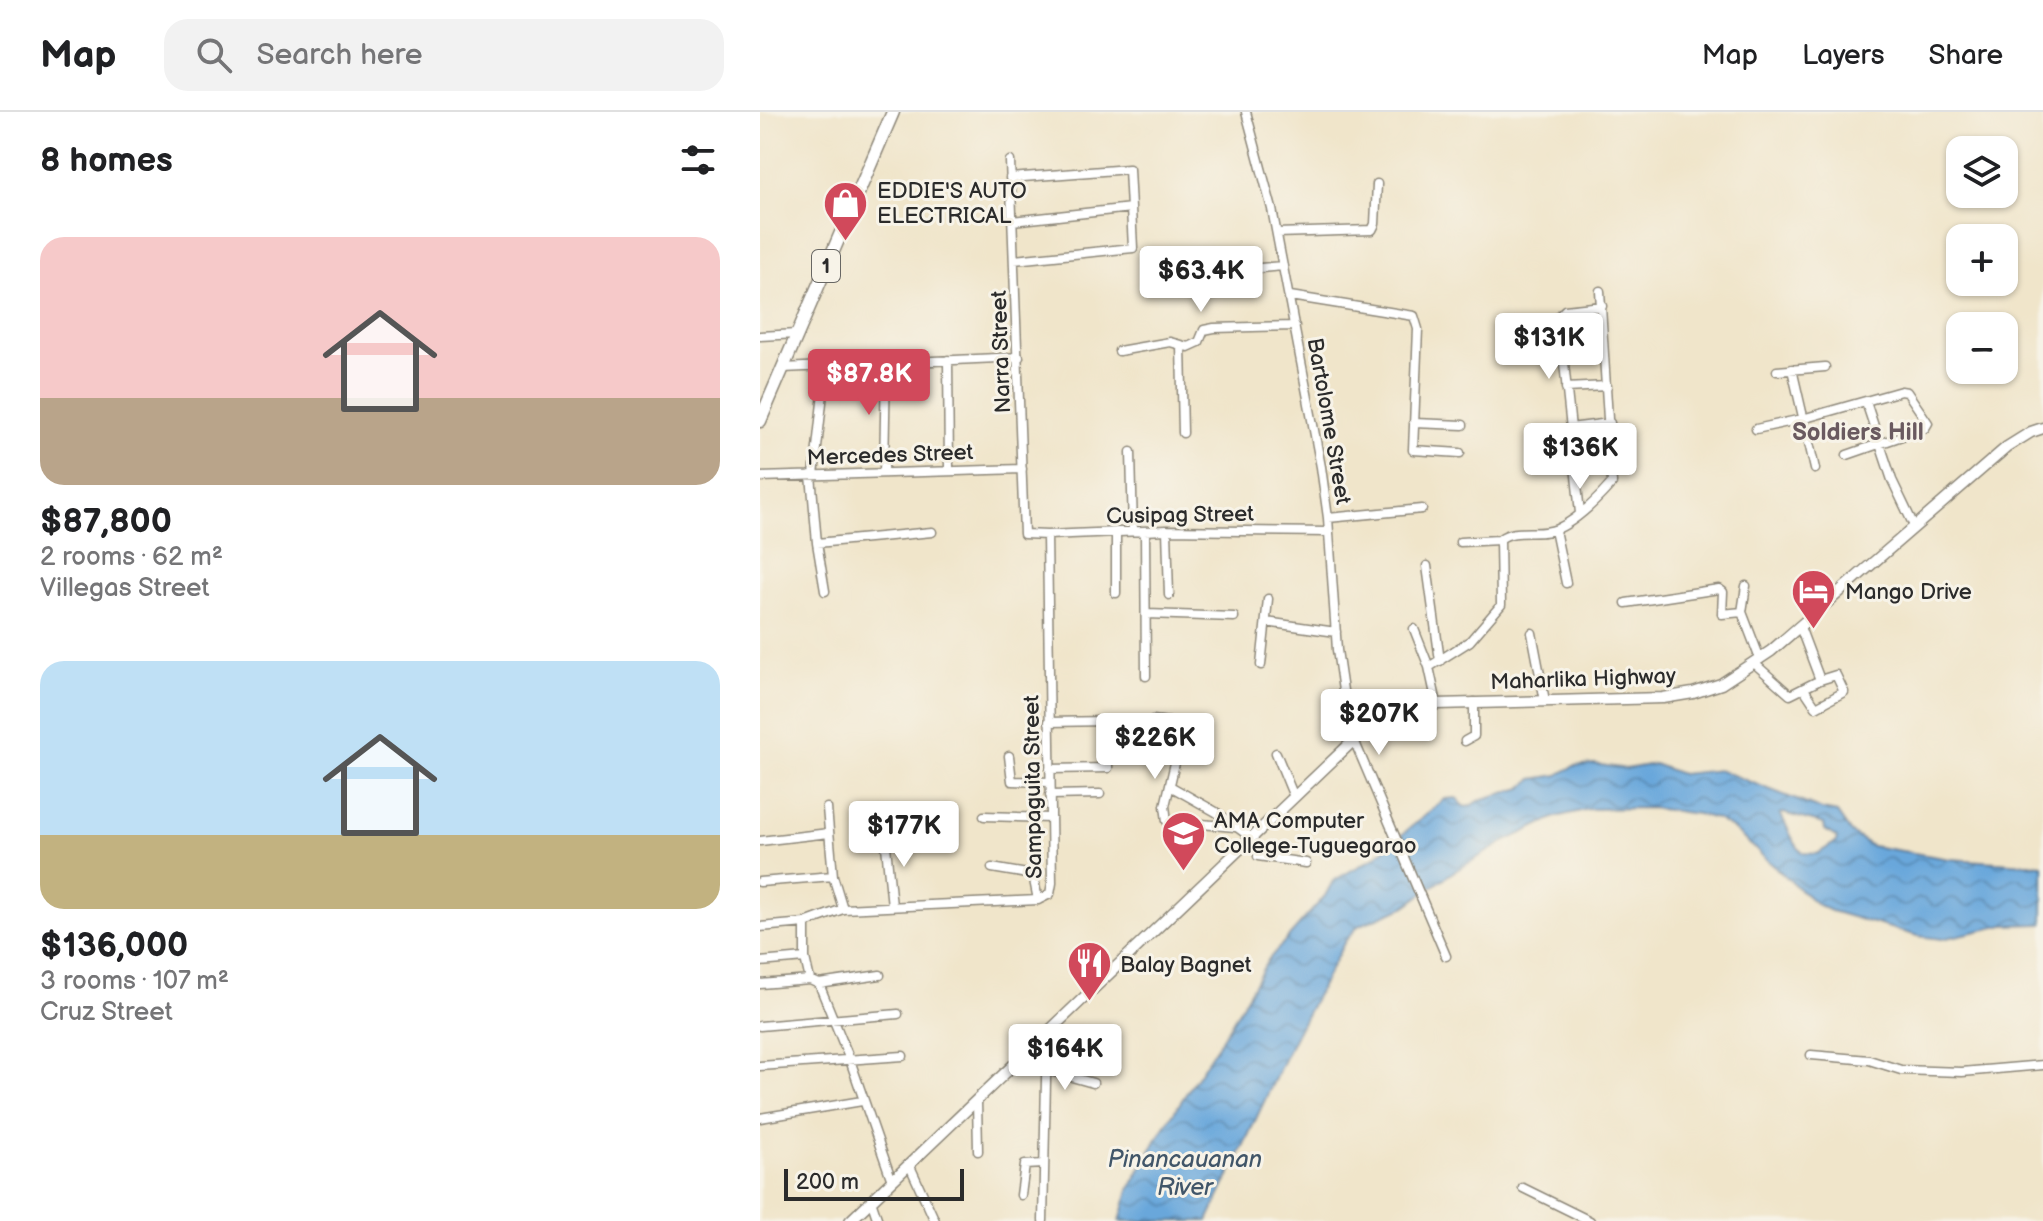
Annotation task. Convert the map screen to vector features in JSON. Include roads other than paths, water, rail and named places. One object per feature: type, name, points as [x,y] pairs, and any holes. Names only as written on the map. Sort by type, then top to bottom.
[{"type":"highway","name":"1","points":[[760,421],[893,112]]},
{"type":"main road","name":"Maharlika Highway","points":[[850,1221],[1245,850],[1252,838],[1354,740],[1393,714],[1437,704],[1663,698],[1721,684],[1757,661],[1800,627],[2007,447],[2043,428]]},
{"type":"street","name":"Bartolome Street","points":[[1246,112],[1290,296],[1328,518],[1336,632],[1346,711],[1354,740],[1446,956]]},
{"type":"street","name":"Narra Street","points":[[1010,161],[1023,530],[1025,535],[1031,535]]},
{"type":"street","points":[[1010,178],[1129,169],[1133,248],[1014,260]]},
{"type":"street","points":[[1277,233],[1372,230],[1377,184]]},
{"type":"street","points":[[1012,221],[1131,208]]},
{"type":"street","points":[[1213,272],[1283,266]]},
{"type":"street","points":[[1460,542],[1499,540],[1507,534],[1555,530],[1580,513],[1612,483],[1600,291]]},
{"type":"street","points":[[1290,296],[1414,316],[1418,329],[1414,450],[1460,453]]},
{"type":"street","points":[[1580,513],[1560,314],[1565,310],[1602,306]]},
{"type":"street","points":[[1119,351],[1170,342],[1197,345],[1202,332],[1208,329],[1295,326]]},
{"type":"street","points":[[760,336],[797,334]]},
{"type":"street","points":[[1181,345],[1183,433]]},
{"type":"street","points":[[783,368],[1019,357]]},
{"type":"street","points":[[948,360],[949,470]]},
{"type":"street","points":[[884,472],[886,363]]},
{"type":"street","points":[[825,591],[817,543],[813,475],[826,366]]},
{"type":"street","points":[[1777,371],[1825,367]]},
{"type":"street","points":[[1792,369],[1815,469]]},
{"type":"street","points":[[1566,388],[1607,386]]},
{"type":"street","points":[[1756,429],[1904,391],[1928,423],[1925,428],[1847,455]]},
{"type":"street","points":[[1866,402],[1892,480],[1914,526]]},
{"type":"street","points":[[1414,423],[1463,425]]},
{"type":"street","points":[[1570,428],[1610,423]]},
{"type":"street","points":[[1131,452],[1133,531]]},
{"type":"street","name":"Mercedes Street","points":[[760,477],[1022,469]]},
{"type":"street","points":[[1328,518],[1422,509]]},
{"type":"street","points":[[1167,530],[1169,595]]},
{"type":"street","name":"Cusipag Street","points":[[1031,535],[1167,530],[1329,532]]},
{"type":"street","points":[[1555,530],[1566,583]]},
{"type":"street","points":[[1145,531],[1146,676]]},
{"type":"street","points":[[817,543],[932,532]]},
{"type":"street","points":[[1116,532],[1116,593]]},
{"type":"street","name":"Sampaguita Street","points":[[760,927],[805,923],[843,909],[1038,900],[1048,897],[1052,890],[1047,535]]},
{"type":"street","points":[[1429,667],[1470,641],[1498,611],[1501,594],[1499,540]]},
{"type":"street","points":[[1427,566],[1440,661]]},
{"type":"street","points":[[1746,586],[1742,612],[1757,661],[1790,695],[1836,675],[1844,692],[1816,707],[1804,689]]},
{"type":"street","points":[[1626,603],[1719,589],[1723,592],[1722,614],[1742,612]]},
{"type":"street","points":[[1261,665],[1268,599]]},
{"type":"street","points":[[1147,614],[1234,617]]},
{"type":"street","points":[[1266,622],[1336,632]]},
{"type":"street","points":[[1800,627],[1820,680]]},
{"type":"street","points":[[1414,629],[1429,667],[1437,704]]},
{"type":"street","points":[[1532,633],[1545,701]]},
{"type":"street","points":[[1465,741],[1474,736],[1474,702]]},
{"type":"street","points":[[1153,720],[1184,724],[1165,814],[1170,823],[1235,827]]},
{"type":"street","points":[[1049,722],[1108,721],[1108,768],[1050,769]]},
{"type":"street","points":[[1276,753],[1294,797]]},
{"type":"street","points":[[1009,756],[1012,781],[1050,782]]},
{"type":"street","points":[[1170,786],[1216,812],[1252,838]]},
{"type":"street","points":[[1050,795],[1100,794]]},
{"type":"street","points":[[827,808],[833,876],[843,909]]},
{"type":"street","points":[[984,816],[1050,818]]},
{"type":"street","points":[[760,841],[829,833]]},
{"type":"street","points":[[885,836],[892,906]]},
{"type":"street","points":[[1258,856],[1306,863]]},
{"type":"street","points":[[992,868],[1033,875],[1038,900]]},
{"type":"street","points":[[760,882],[833,876]]},
{"type":"street","points":[[805,923],[805,958],[810,980]]},
{"type":"street","points":[[760,962],[805,958]]},
{"type":"street","points":[[760,984],[810,980],[819,984],[880,975]]},
{"type":"street","points":[[819,984],[850,1060],[892,1181]]},
{"type":"street","points":[[760,1026],[898,1014]]},
{"type":"street","points":[[1043,1221],[1047,1033]]},
{"type":"street","points":[[1811,1055],[1869,1060],[1901,1070],[1962,1072],[2043,1065]]},
{"type":"street","points":[[760,1066],[903,1056]]},
{"type":"street","points":[[1047,1070],[1093,1083]]},
{"type":"street","points":[[977,1100],[978,1151]]},
{"type":"street","points":[[760,1118],[862,1101]]},
{"type":"street","points":[[909,1164],[935,1221]]},
{"type":"street","points":[[1021,1195],[1025,1165],[1044,1164]]},
{"type":"street","points":[[1523,1188],[1590,1221]]},
{"type":"street","points":[[871,1200],[878,1221]]},
{"type":"water","name":"Pinancauanan River","points":[[1594,764],[1626,769],[1654,764],[1681,774],[1720,770],[1837,813],[1851,833],[1872,846],[1950,859],[2043,865],[2043,924],[2005,925],[1942,939],[1918,936],[1816,904],[1733,829],[1716,819],[1652,808],[1589,809],[1556,817],[1504,842],[1450,874],[1404,907],[1358,926],[1345,941],[1294,1038],[1208,1221],[1120,1221],[1129,1190],[1158,1137],[1230,1026],[1268,960],[1325,896],[1333,881],[1375,857],[1445,799],[1457,798],[1468,807],[1483,799],[1522,788],[1533,779],[1558,775],[1574,766]],"holes":[[[1780,814],[1824,824],[1825,830],[1837,838],[1836,842],[1817,854],[1803,853]]]},
{"type":"place","name":"EDDIE'S AUTO ELECTRICAL","points":[[846,242]]},
{"type":"place","name":"Mango Drive","points":[[1814,630]]},
{"type":"place","name":"AMA Computer College-Tuguegarao","points":[[1183,872]]},
{"type":"place","name":"Balay Bagnet","points":[[1089,1003]]},
{"type":"district","name":"Soldiers Hill","points":[[1858,432]]}]
